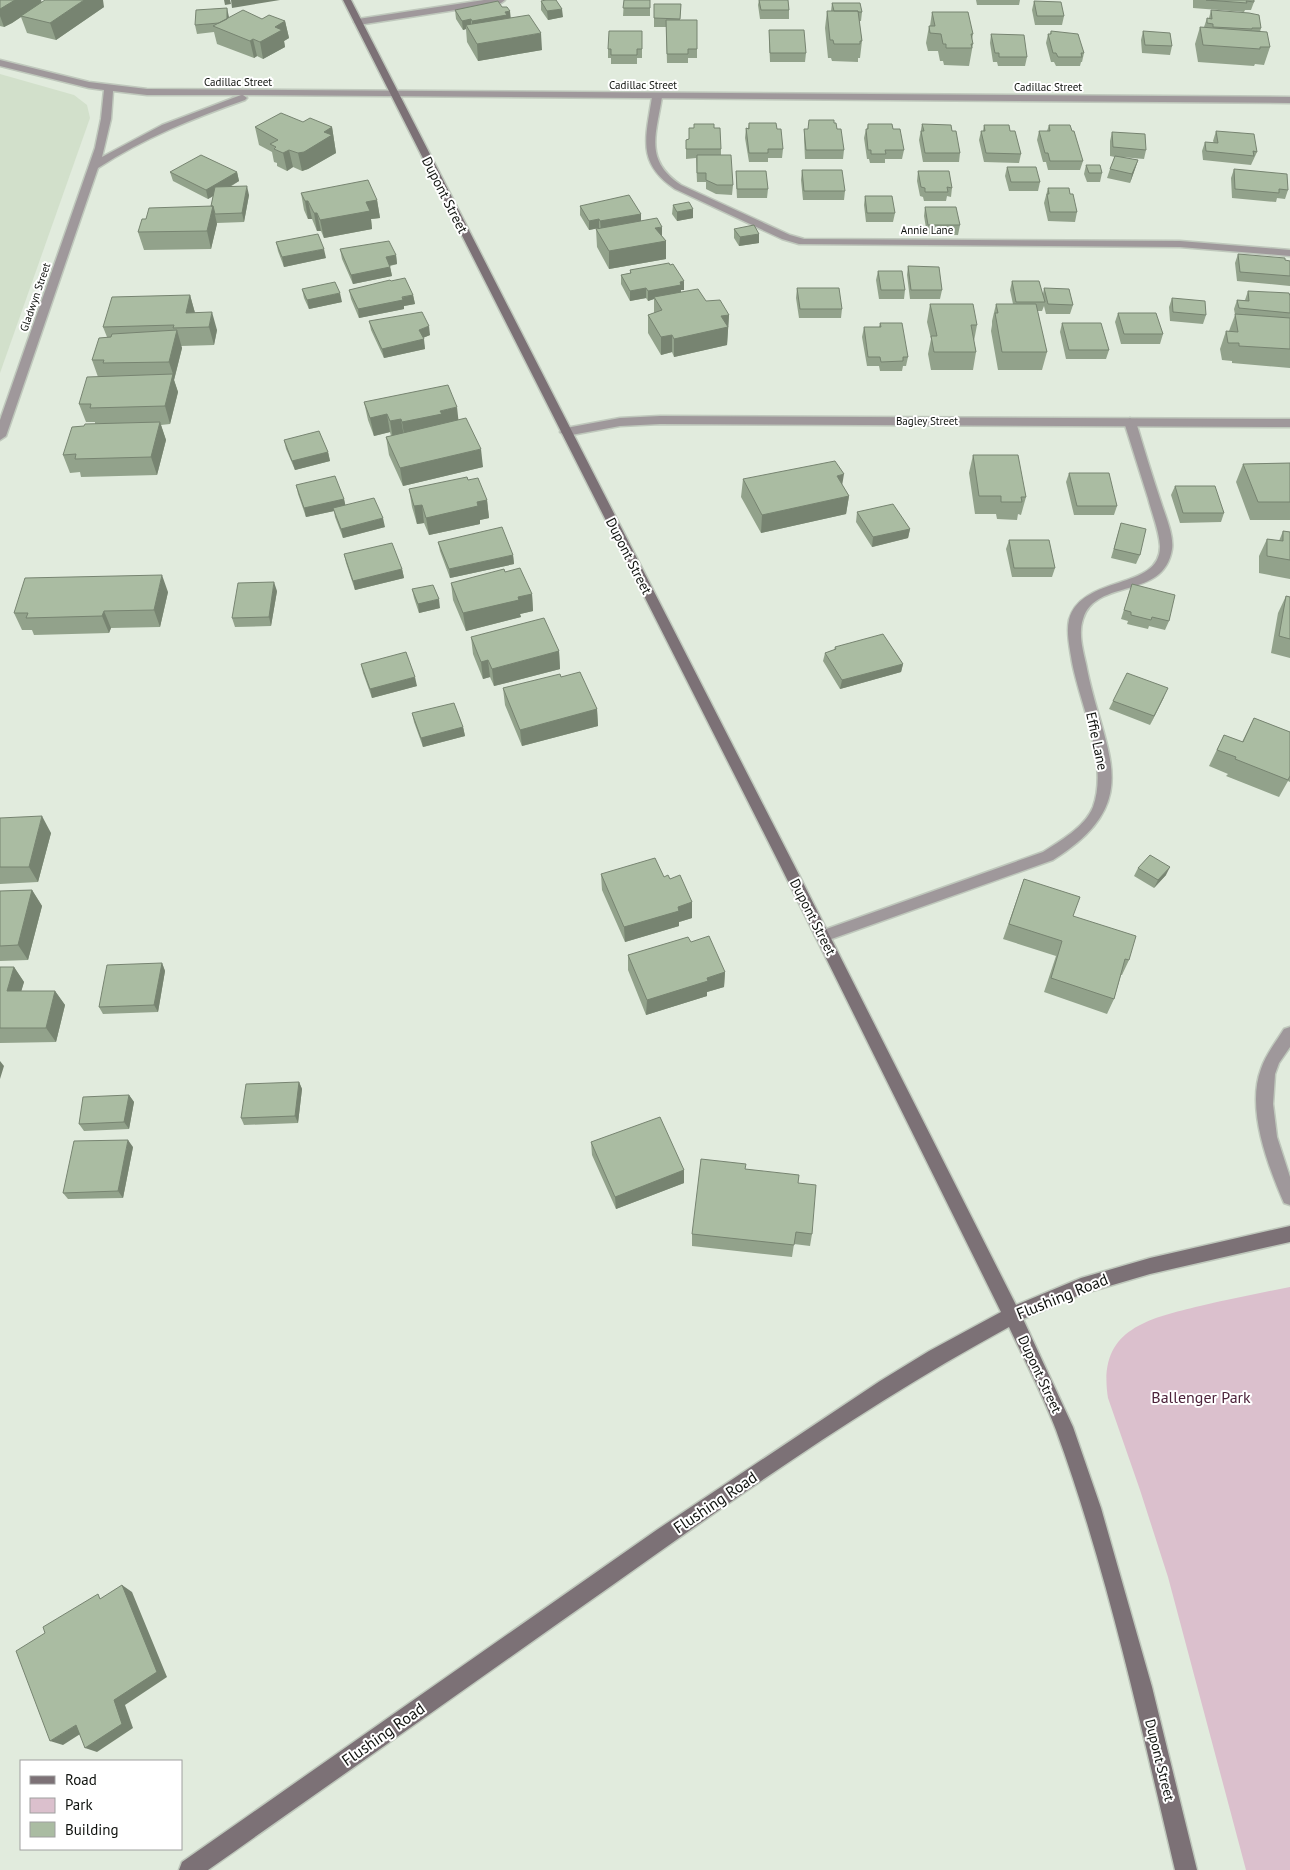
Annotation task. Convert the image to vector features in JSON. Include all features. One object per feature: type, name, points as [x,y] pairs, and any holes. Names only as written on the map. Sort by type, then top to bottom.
[{"type":"street","name":"Dupont Street","points":[[347,0],[823,936],[1013,1315],[1064,1427],[1092,1508],[1142,1687],[1186,1870]]},
{"type":"street","points":[[358,22],[500,0]]},
{"type":"street","name":"Cadillac Street","points":[[0,63],[68,81],[109,89],[155,93],[1290,100]]},
{"type":"street","name":"Gladwyn Street","points":[[0,436],[94,166],[104,131],[109,89]]},
{"type":"street","points":[[94,166],[126,146],[161,129],[255,93]]},
{"type":"street","name":"Annie Lane","points":[[657,97],[650,148],[655,168],[664,178],[678,187],[786,237],[803,242],[1180,244],[1290,253]]},
{"type":"street","name":"Bagley Street","points":[[566,432],[620,422],[660,420],[1290,423]]},
{"type":"street","name":"Effie Lane","points":[[823,936],[1048,856],[1080,835],[1101,806],[1105,790],[1102,752],[1078,658],[1074,623],[1083,605],[1092,599],[1147,578],[1155,572],[1160,567],[1166,548],[1162,524],[1130,422]]},
{"type":"street","points":[[1290,1034],[1278,1050],[1267,1074],[1266,1104],[1270,1141],[1290,1197]]},
{"type":"street","name":"Flushing Road","points":[[190,1870],[649,1547],[926,1362],[1013,1315],[1081,1286],[1119,1274],[1290,1234]]},
{"type":"shaded area","points":[[0,74],[74,95],[87,105],[90,118],[0,373]]},
{"type":"green space","name":"Ballenger Park","points":[[1290,1287],[1290,1870],[1246,1870],[1168,1577],[1108,1398],[1107,1375],[1110,1357],[1118,1342],[1130,1331],[1144,1323],[1180,1311]]},
{"type":"building","points":[[0,0],[15,0],[0,9]]},
{"type":"building","points":[[45,0],[84,0],[50,23],[21,16]]},
{"type":"building","points":[[556,0],[562,9],[547,11],[541,1]]},
{"type":"building","points":[[624,0],[650,0],[650,8],[623,8]]},
{"type":"building","points":[[759,0],[788,0],[789,10],[761,10]]},
{"type":"building","points":[[1206,0],[1254,0],[1254,2],[1246,1],[1247,3]]},
{"type":"building","points":[[498,1],[502,7],[507,7],[510,11],[505,12],[507,15],[462,21],[455,10]]},
{"type":"building","points":[[1034,1],[1061,2],[1064,16],[1037,16]]},
{"type":"building","points":[[832,3],[860,3],[862,12],[834,11]]},
{"type":"building","points":[[654,4],[681,4],[680,19],[654,18]]},
{"type":"building","points":[[227,8],[227,19],[219,23],[195,25],[196,10]]},
{"type":"building","points":[[243,10],[262,19],[269,15],[285,21],[275,27],[282,30],[260,42],[253,39],[250,41],[213,26]]},
{"type":"building","points":[[1211,10],[1259,15],[1261,28],[1213,27],[1213,24],[1207,23],[1207,18],[1212,19]]},
{"type":"building","points":[[827,11],[858,11],[862,41],[860,41],[860,44],[834,44],[833,40],[830,40]]},
{"type":"building","points":[[932,12],[968,12],[973,34],[971,34],[972,48],[946,48],[941,34],[930,33],[929,26],[935,26]]},
{"type":"building","points":[[529,15],[541,33],[477,44],[466,25]]},
{"type":"building","points":[[666,20],[697,20],[697,49],[688,49],[688,54],[667,54]]},
{"type":"building","points":[[1200,27],[1267,32],[1270,47],[1260,47],[1260,49],[1203,45]]},
{"type":"building","points":[[769,30],[804,30],[806,53],[770,53]]},
{"type":"building","points":[[609,31],[642,31],[642,49],[637,49],[637,55],[611,55],[611,49],[608,49]]},
{"type":"building","points":[[1051,31],[1078,34],[1084,53],[1081,53],[1082,57],[1058,57],[1056,53],[1053,53],[1048,34],[1051,34]]},
{"type":"building","points":[[1143,31],[1170,33],[1172,46],[1145,45]]},
{"type":"building","points":[[991,34],[1024,35],[1027,57],[999,57],[999,53],[995,53]]},
{"type":"building","points":[[281,113],[303,122],[310,118],[332,127],[324,132],[332,135],[304,152],[298,153],[289,150],[283,153],[274,149],[276,147],[270,144],[278,140],[255,127]]},
{"type":"building","points":[[809,120],[834,120],[837,129],[841,129],[844,150],[806,150],[804,129],[808,129]]},
{"type":"building","points":[[749,123],[776,123],[777,129],[781,129],[783,149],[768,149],[768,153],[749,153],[746,128],[749,129]]},
{"type":"building","points":[[694,124],[714,124],[714,128],[720,128],[721,149],[686,149],[686,140],[689,139],[689,128],[694,128]]},
{"type":"building","points":[[868,124],[892,124],[893,129],[900,129],[904,150],[885,150],[886,154],[871,154],[871,150],[868,150],[866,129],[868,129]]},
{"type":"building","points":[[922,124],[951,125],[952,131],[956,131],[960,153],[925,153],[921,131],[924,131]]},
{"type":"building","points":[[984,125],[1009,125],[1010,131],[1015,131],[1021,154],[986,153],[981,131],[985,131]]},
{"type":"building","points":[[1049,125],[1070,125],[1072,131],[1074,131],[1083,161],[1050,161],[1048,153],[1045,153],[1039,131],[1050,131]]},
{"type":"building","points":[[1216,131],[1254,134],[1257,152],[1253,151],[1254,156],[1206,151],[1205,142],[1218,143]]},
{"type":"building","points":[[1112,132],[1145,134],[1146,150],[1113,147]]},
{"type":"building","points":[[201,155],[237,172],[206,190],[170,172]]},
{"type":"building","points":[[697,155],[731,155],[733,185],[717,185],[706,180],[706,173],[697,173]]},
{"type":"building","points":[[1115,156],[1138,160],[1132,174],[1110,169]]},
{"type":"building","points":[[1086,165],[1100,165],[1102,173],[1089,173]]},
{"type":"building","points":[[1007,167],[1036,167],[1040,182],[1011,182]]},
{"type":"building","points":[[1234,169],[1287,174],[1288,190],[1279,189],[1279,193],[1235,189]]},
{"type":"building","points":[[802,170],[842,170],[845,191],[804,191]]},
{"type":"building","points":[[736,171],[766,171],[768,189],[737,189]]},
{"type":"building","points":[[918,171],[949,171],[952,188],[947,187],[948,192],[925,192],[925,188],[921,187]]},
{"type":"building","points":[[368,180],[377,200],[366,202],[370,211],[320,220],[317,213],[314,213],[308,201],[305,201],[301,193]]},
{"type":"building","points":[[247,186],[242,213],[215,214],[213,206],[211,206],[215,187]]},
{"type":"building","points":[[1048,188],[1069,188],[1070,194],[1073,194],[1077,212],[1050,212]]},
{"type":"building","points":[[629,195],[641,214],[589,221],[580,206]]},
{"type":"building","points":[[865,196],[892,196],[895,213],[867,213]]},
{"type":"building","points":[[689,202],[693,209],[677,212],[673,205]]},
{"type":"building","points":[[213,206],[207,231],[138,232],[142,219],[146,219],[149,208]]},
{"type":"building","points":[[925,207],[956,207],[960,225],[928,225]]},
{"type":"building","points":[[657,218],[662,227],[655,228],[666,241],[609,251],[596,229]]},
{"type":"building","points":[[754,225],[759,234],[740,237],[734,229]]},
{"type":"building","points":[[318,234],[324,249],[282,257],[276,242]]},
{"type":"building","points":[[389,241],[396,255],[386,257],[390,267],[351,275],[340,249]]},
{"type":"building","points":[[1238,254],[1285,258],[1285,260],[1290,261],[1290,276],[1240,272]]},
{"type":"building","points":[[669,263],[670,265],[673,264],[684,281],[680,282],[681,285],[648,291],[646,288],[630,291],[621,275],[631,273],[630,270]]},
{"type":"building","points":[[908,266],[939,267],[942,290],[911,290]]},
{"type":"building","points":[[878,271],[902,271],[905,290],[881,290]]},
{"type":"building","points":[[405,278],[413,295],[402,297],[403,300],[358,309],[349,290],[390,280]]},
{"type":"building","points":[[1012,281],[1039,281],[1045,302],[1016,302]]},
{"type":"building","points":[[335,282],[340,293],[307,300],[302,289]]},
{"type":"building","points":[[797,288],[839,288],[842,309],[800,309]]},
{"type":"building","points":[[1044,288],[1069,289],[1073,305],[1048,304]]},
{"type":"building","points":[[698,289],[706,301],[720,300],[729,315],[721,316],[728,327],[674,339],[672,335],[661,337],[648,315],[662,310],[654,297]]},
{"type":"building","points":[[1248,291],[1289,293],[1290,313],[1239,308],[1237,300],[1249,301]]},
{"type":"building","points":[[190,295],[186,313],[212,312],[209,327],[173,328],[174,325],[103,327],[112,297]]},
{"type":"building","points":[[1172,298],[1205,301],[1206,315],[1173,312]]},
{"type":"building","points":[[930,304],[973,304],[977,325],[971,325],[976,352],[934,352],[931,336],[937,336]]},
{"type":"building","points":[[996,304],[1036,304],[1047,352],[1002,352],[995,313],[998,313]]},
{"type":"building","points":[[422,312],[429,326],[419,330],[424,339],[382,349],[369,321]]},
{"type":"building","points":[[1118,313],[1156,313],[1163,334],[1124,334]]},
{"type":"building","points":[[1235,314],[1290,318],[1290,349],[1239,346],[1239,343],[1228,343],[1226,331],[1238,332]]},
{"type":"building","points":[[880,323],[902,323],[908,357],[903,357],[903,361],[881,362],[880,357],[868,357],[864,327],[881,327]]},
{"type":"building","points":[[1062,323],[1101,323],[1109,350],[1069,350]]},
{"type":"building","points":[[177,330],[169,362],[103,363],[104,360],[92,360],[99,338],[111,337],[112,334]]},
{"type":"building","points":[[173,374],[165,406],[90,408],[91,404],[79,404],[87,377]]},
{"type":"building","points":[[448,385],[457,407],[440,411],[442,414],[402,422],[401,419],[390,421],[387,414],[370,418],[364,402]]},
{"type":"building","points":[[466,418],[481,449],[400,468],[386,437]]},
{"type":"building","points":[[160,422],[151,457],[75,459],[76,454],[63,455],[72,427],[84,426],[85,424]]},
{"type":"building","points":[[319,431],[328,452],[292,461],[284,440]]},
{"type":"building","points":[[973,455],[1018,455],[1026,497],[1021,497],[1022,502],[1001,502],[1001,496],[979,496]]},
{"type":"building","points":[[835,461],[844,474],[837,476],[849,496],[762,515],[743,479]]},
{"type":"building","points":[[1290,463],[1290,502],[1258,502],[1243,464]]},
{"type":"building","points":[[1069,473],[1109,473],[1117,506],[1077,506]]},
{"type":"building","points":[[335,476],[344,499],[304,508],[296,485]]},
{"type":"building","points":[[467,477],[468,480],[478,478],[487,500],[477,502],[478,506],[426,518],[422,505],[414,506],[409,489]]},
{"type":"building","points":[[1175,486],[1215,486],[1224,513],[1183,513]]},
{"type":"building","points":[[374,498],[383,518],[341,529],[333,508]]},
{"type":"building","points":[[893,504],[910,529],[873,537],[857,512]]},
{"type":"building","points":[[1121,523],[1146,529],[1140,555],[1114,549]]},
{"type":"building","points":[[502,527],[513,555],[449,569],[438,542]]},
{"type":"building","points":[[1283,531],[1290,532],[1290,560],[1267,556],[1267,539],[1283,541]]},
{"type":"building","points":[[1009,540],[1049,540],[1055,568],[1014,568]]},
{"type":"building","points":[[392,543],[402,569],[353,581],[344,554]]},
{"type":"building","points":[[520,568],[532,594],[518,597],[519,600],[463,613],[451,583],[504,569],[505,572]]},
{"type":"building","points":[[162,575],[154,610],[104,611],[102,616],[26,618],[28,613],[14,613],[25,578]]},
{"type":"building","points":[[274,582],[269,617],[232,618],[238,583]]},
{"type":"building","points":[[1132,584],[1175,595],[1169,621],[1152,617],[1151,620],[1131,615],[1131,612],[1124,610]]},
{"type":"building","points":[[433,585],[439,599],[418,604],[412,589]]},
{"type":"building","points":[[1286,596],[1290,597],[1290,639],[1279,636]]},
{"type":"building","points":[[544,618],[559,651],[492,669],[488,660],[481,662],[471,637]]},
{"type":"building","points":[[883,634],[903,664],[842,680],[825,653],[836,649],[835,647]]},
{"type":"building","points":[[406,652],[415,677],[370,689],[361,664]]},
{"type":"building","points":[[580,672],[597,709],[520,730],[503,688],[560,674],[561,677]]},
{"type":"building","points":[[1127,673],[1168,688],[1154,716],[1113,701]]},
{"type":"building","points":[[454,703],[463,727],[421,738],[412,713]]},
{"type":"building","points":[[1254,718],[1290,732],[1290,776],[1288,780],[1217,750],[1224,735],[1243,742]]},
{"type":"building","points":[[42,816],[29,867],[0,867],[0,818]]},
{"type":"building","points":[[1150,855],[1170,867],[1158,880],[1138,868]]},
{"type":"building","points":[[655,858],[664,877],[668,875],[670,879],[680,875],[692,902],[678,907],[679,911],[624,927],[601,874]]},
{"type":"building","points":[[1024,879],[1080,897],[1073,916],[1136,936],[1129,960],[1125,959],[1114,999],[1051,978],[1062,941],[1009,924]]},
{"type":"building","points":[[32,890],[18,945],[0,946],[0,891]]},
{"type":"building","points":[[709,936],[725,972],[707,978],[708,981],[647,1000],[628,955],[688,937],[691,942]]},
{"type":"building","points":[[162,963],[154,1005],[99,1007],[107,965]]},
{"type":"building","points":[[0,967],[14,967],[7,991],[55,991],[46,1028],[0,1028]]},
{"type":"building","points":[[299,1082],[295,1116],[241,1118],[246,1084]]},
{"type":"building","points":[[129,1095],[124,1122],[79,1124],[83,1097]]},
{"type":"building","points":[[660,1117],[684,1170],[615,1197],[591,1142]]},
{"type":"building","points":[[128,1140],[118,1191],[63,1193],[74,1141]]},
{"type":"building","points":[[701,1159],[746,1164],[745,1169],[799,1175],[798,1183],[816,1185],[812,1234],[796,1232],[794,1245],[692,1234]]},
{"type":"building","points":[[122,1585],[157,1672],[114,1700],[122,1724],[85,1748],[76,1725],[50,1741],[16,1651],[45,1633],[43,1627],[98,1594],[100,1599]]}]
